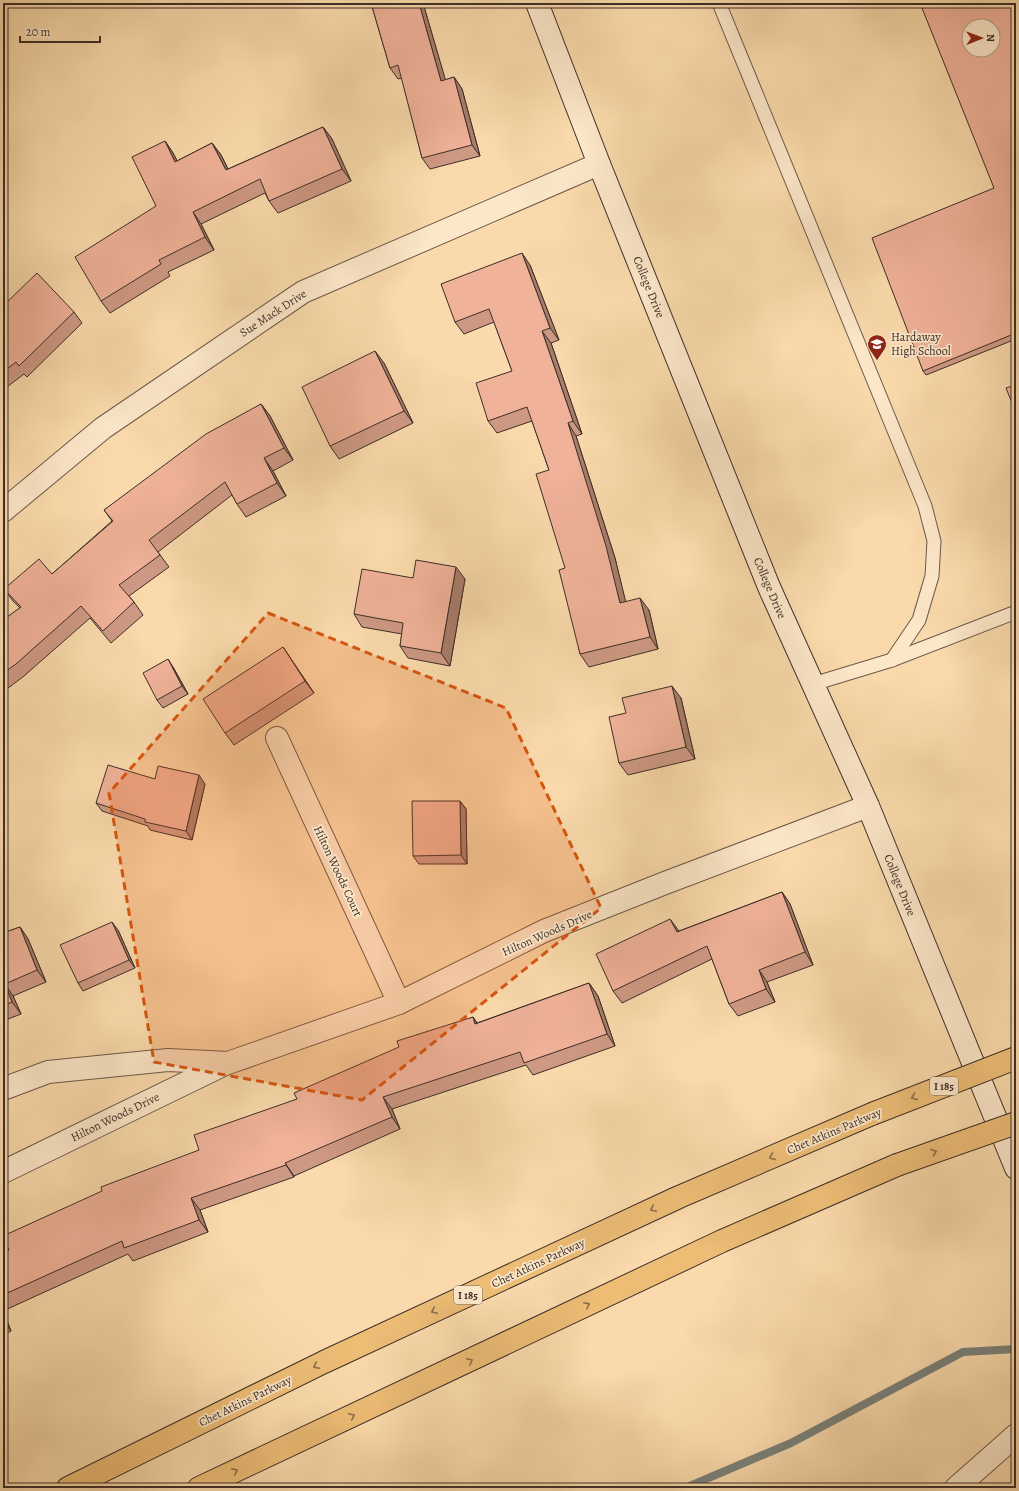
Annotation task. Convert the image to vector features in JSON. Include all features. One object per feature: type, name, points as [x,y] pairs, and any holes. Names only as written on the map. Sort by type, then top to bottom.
[{"type":"highway","name":"Chet Atkins Parkway","points":[[68,1488],[338,1356],[679,1197],[872,1114],[1016,1058]]},
{"type":"highway","points":[[199,1488],[722,1241],[897,1165],[1016,1123]]},
{"type":"street","name":"College Drive","points":[[537,3],[599,164],[769,587],[868,806],[1016,1168]]},
{"type":"street","name":"Sue Mack Drive","points":[[3,511],[103,428],[303,292],[599,164]]},
{"type":"street","name":"Hilton Woods Court","points":[[278,738],[399,1003]]},
{"type":"street","name":"Hilton Woods Drive","points":[[3,1172],[228,1063],[399,1003],[544,931],[665,883],[868,806]]},
{"type":"street","name":"Hilton Woods Drive","points":[[3,1089],[48,1072],[168,1060],[228,1063]]},
{"type":"street","points":[[956,1488],[1016,1435]]},
{"type":"lane","points":[[719,3],[925,506],[934,541],[932,576],[919,620],[892,660]]},
{"type":"lane","points":[[813,684],[892,660],[1016,612]]},
{"type":"highlighted area","points":[[268,613],[506,708],[601,908],[362,1100],[154,1062],[109,793]]},
{"type":"building","points":[[371,3],[419,3],[441,81],[454,77],[472,145],[422,158],[398,65],[390,68]]},
{"type":"building","points":[[920,3],[1016,3],[1016,333],[923,371],[872,238],[994,188]]},
{"type":"building","points":[[323,127],[342,169],[269,201],[260,179],[193,212],[205,237],[159,260],[161,264],[101,301],[75,257],[156,206],[132,157],[165,141],[175,162],[212,143],[226,170]]},
{"type":"building","points":[[522,253],[550,328],[542,331],[573,421],[568,423],[606,546],[620,603],[640,598],[650,637],[580,654],[559,570],[565,568],[536,474],[549,470],[527,407],[488,421],[476,383],[512,371],[489,309],[455,322],[441,284]]},
{"type":"building","points":[[37,273],[74,312],[19,366],[16,362],[3,372],[3,306]]},
{"type":"building","points":[[375,351],[404,411],[330,446],[302,387]]},
{"type":"building","points":[[1016,385],[1016,413],[1006,388]]},
{"type":"building","points":[[261,404],[284,448],[264,458],[277,483],[237,504],[225,482],[149,540],[160,555],[119,585],[134,602],[103,631],[81,606],[16,664],[3,673],[3,620],[21,607],[4,589],[39,559],[52,574],[113,521],[104,510],[206,434]]},
{"type":"building","points":[[416,560],[456,567],[441,653],[400,646],[403,623],[354,614],[362,569],[413,578]]},
{"type":"building","points":[[283,647],[305,681],[225,733],[203,699]]},
{"type":"building","points":[[168,659],[182,686],[157,700],[143,673]]},
{"type":"building","points":[[672,686],[686,747],[619,763],[609,717],[626,713],[622,698]]},
{"type":"building","points":[[108,765],[155,779],[158,766],[199,775],[186,831],[145,822],[145,819],[96,803]]},
{"type":"building","points":[[412,801],[460,801],[461,855],[413,856]]},
{"type":"building","points":[[782,892],[805,952],[759,970],[766,989],[729,1004],[707,946],[613,991],[596,954],[670,919],[677,932]]},
{"type":"building","points":[[112,922],[129,960],[78,983],[60,945]]},
{"type":"building","points":[[20,927],[37,970],[5,984],[12,1002],[3,1006],[3,933]]},
{"type":"building","points":[[589,983],[607,1034],[524,1063],[520,1052],[383,1097],[392,1117],[285,1163],[286,1165],[191,1198],[199,1220],[124,1248],[122,1241],[3,1295],[3,1252],[9,1250],[3,1236],[102,1191],[101,1187],[199,1150],[194,1135],[297,1099],[294,1093],[399,1047],[397,1041],[473,1017],[475,1024]]},
{"type":"waterway","points":[[685,1488],[791,1443],[963,1352],[1016,1349]]},
{"type":"place","name":"Hardaway High School","points":[[877,361]]}]
